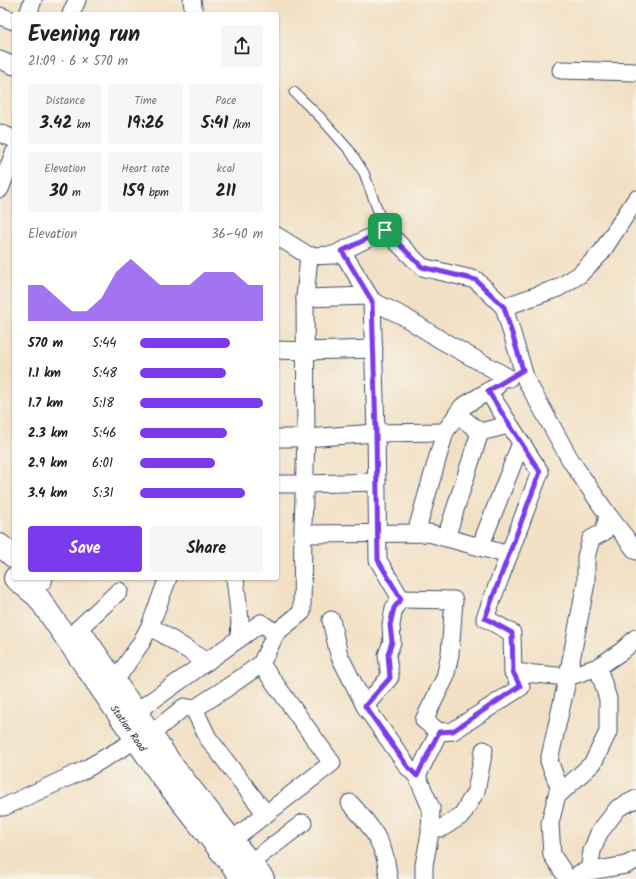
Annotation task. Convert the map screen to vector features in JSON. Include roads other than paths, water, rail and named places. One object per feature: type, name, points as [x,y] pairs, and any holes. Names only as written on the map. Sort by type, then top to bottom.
[{"type":"street","points":[[29,12],[33,0]]},
{"type":"street","points":[[192,0],[194,12]]},
{"type":"street","points":[[0,16],[12,20]]},
{"type":"street","points":[[0,60],[12,65]]},
{"type":"street","points":[[561,70],[636,72]]},
{"type":"street","points":[[0,133],[12,138]]},
{"type":"street","points":[[0,189],[12,158]]},
{"type":"street","points":[[504,307],[558,288],[579,275],[601,253],[636,199]]},
{"type":"street","points":[[279,237],[309,256],[334,255],[385,230],[422,267],[476,280],[504,307],[516,374]]},
{"type":"street","points":[[342,251],[371,299],[374,349],[378,560],[401,599]]},
{"type":"street","points":[[0,807],[4,807],[84,770],[144,737],[184,707],[194,709],[261,664],[276,633],[302,612],[306,438],[305,298],[309,256]]},
{"type":"street","points":[[305,298],[371,299],[403,316],[441,340],[526,380],[571,461],[608,515],[636,551]]},
{"type":"street","points":[[279,350],[305,351],[374,349]]},
{"type":"street","points":[[416,533],[445,432],[462,407],[516,374]]},
{"type":"street","points":[[401,599],[454,600],[450,654],[445,678],[424,720],[439,732],[453,731],[520,686],[513,672],[512,633],[485,618],[540,472],[488,391]]},
{"type":"street","points":[[457,414],[480,432]]},
{"type":"street","points":[[480,432],[509,425]]},
{"type":"street","points":[[279,438],[306,438],[376,433],[445,432]]},
{"type":"street","points":[[446,538],[480,432]]},
{"type":"street","points":[[480,547],[522,443]]},
{"type":"street","points":[[279,484],[377,482]]},
{"type":"street","points":[[608,515],[604,532],[591,539],[586,557],[586,583],[568,676],[549,761],[559,787],[550,823],[552,855],[565,878],[589,871],[626,865],[636,860]]},
{"type":"street","points":[[303,534],[429,533],[509,555]]},
{"type":"street","points":[[0,545],[12,555]]},
{"type":"street","name":"Station Road","points":[[0,565],[12,576]]},
{"type":"street","name":"Station Road","points":[[17,580],[38,597],[144,737],[174,768],[232,840],[252,874]]},
{"type":"street","name":"Station Road","points":[[43,580],[136,712],[144,737],[162,777],[252,874]]},
{"type":"street","points":[[115,681],[141,643],[150,626],[167,580]]},
{"type":"street","points":[[235,580],[240,621],[239,639]]},
{"type":"street","points":[[78,629],[119,591]]},
{"type":"street","points":[[365,706],[390,678],[388,654],[392,642],[390,625],[394,608],[401,599]]},
{"type":"street","points":[[331,620],[339,655],[365,706],[408,767],[417,776],[431,808],[430,828],[424,864],[424,879]]},
{"type":"street","points":[[136,712],[261,623],[276,633]]},
{"type":"street","points":[[150,626],[207,662]]},
{"type":"street","points":[[513,672],[568,676],[598,667],[622,651],[636,638]]},
{"type":"street","points":[[232,840],[332,763],[261,664]]},
{"type":"street","points":[[557,796],[593,763],[608,732],[608,699],[598,667]]},
{"type":"street","points":[[194,709],[208,738],[266,814]]},
{"type":"street","points":[[417,776],[439,732]]},
{"type":"street","points":[[430,828],[442,828],[462,815],[476,791],[484,750]]},
{"type":"street","points":[[589,871],[592,851],[599,833],[618,808],[636,799]]},
{"type":"street","points":[[350,803],[371,826],[377,836],[386,859],[389,879]]},
{"type":"street","points":[[252,874],[303,823]]},
{"type":"lane","points":[[294,92],[320,117],[350,150],[364,173],[385,230]]}]
